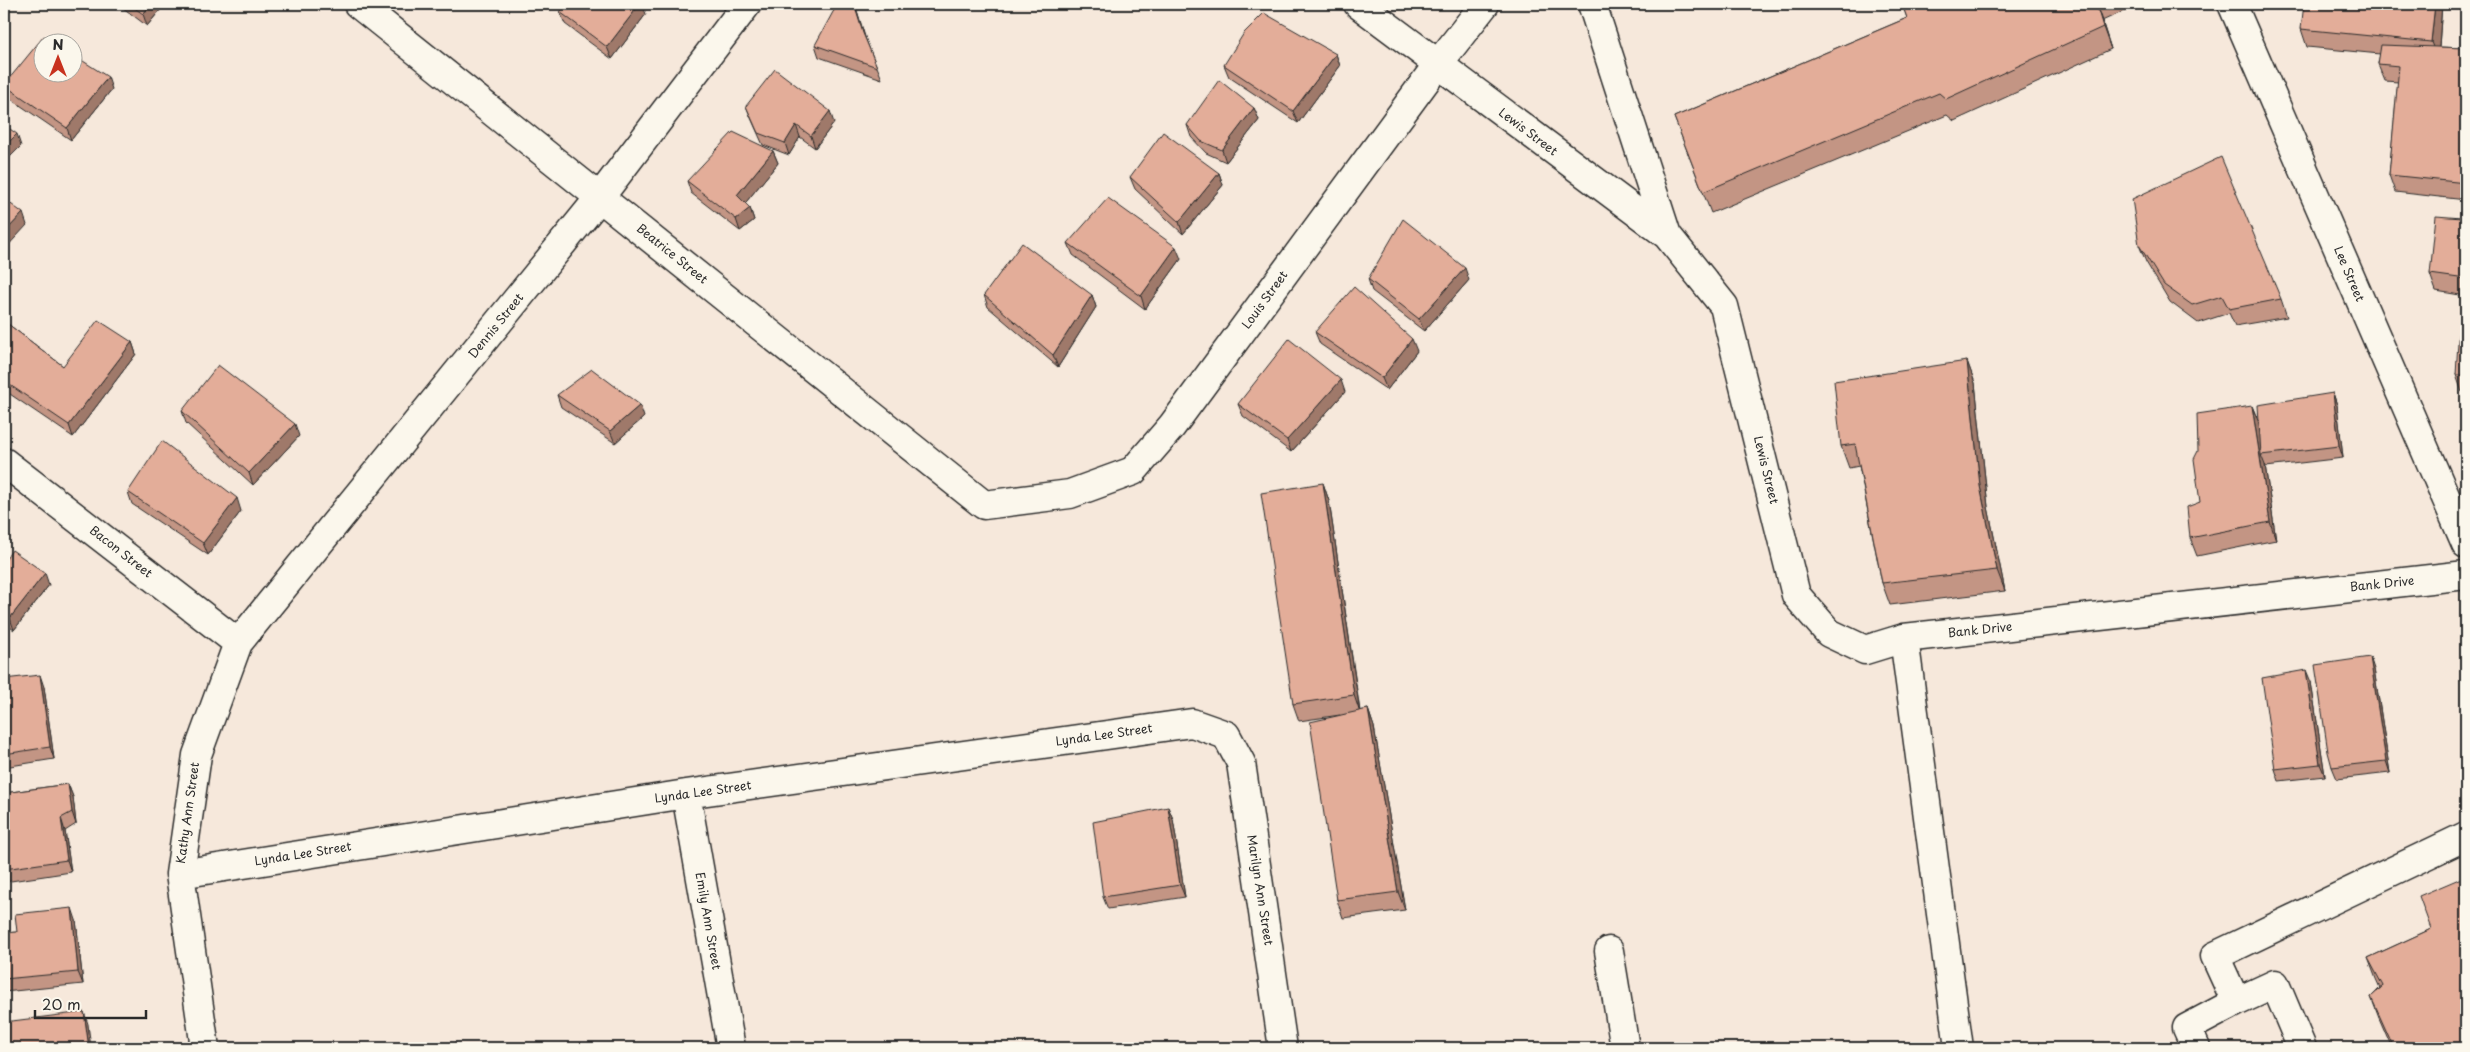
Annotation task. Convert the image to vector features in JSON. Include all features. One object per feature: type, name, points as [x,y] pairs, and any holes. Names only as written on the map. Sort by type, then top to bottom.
[{"type":"street","name":"Beatrice Street","points":[[358,4],[984,505]]},
{"type":"street","name":"Dennis Street","points":[[238,643],[600,197],[747,4]]},
{"type":"street","name":"Lewis Street","points":[[1358,4],[1667,235],[1724,306],[1796,595],[1828,633],[1865,650],[1904,638]]},
{"type":"street","name":"Louis Street","points":[[984,505],[1070,494],[1132,471],[1178,418],[1438,64],[1485,4]]},
{"type":"street","name":"Lewis Street","points":[[1592,4],[1667,235]]},
{"type":"street","name":"Lee Street","points":[[2232,4],[2466,544]]},
{"type":"street","name":"Bacon Street","points":[[4,462],[238,643]]},
{"type":"street","name":"Bank Drive","points":[[1904,638],[2466,575]]},
{"type":"street","points":[[1904,638],[1959,1048]]},
{"type":"street","name":"Kathy Ann Street","points":[[205,1048],[180,874],[197,754],[238,643]]},
{"type":"street","name":"Lynda Lee Street","points":[[180,874],[686,794],[1192,723],[1226,735]]},
{"type":"street","name":"Marilyn Ann Street","points":[[1226,735],[1241,763],[1283,1048]]},
{"type":"street","name":"Emily Ann Street","points":[[686,794],[730,1048]]},
{"type":"street","points":[[2236,1002],[2215,956],[2466,836]]},
{"type":"street","points":[[1610,951],[1625,1048]]},
{"type":"street","points":[[2196,1048],[2187,1028],[2275,984],[2302,1048]]},
{"type":"building","points":[[129,4],[151,4],[143,14]]},
{"type":"building","points":[[566,4],[640,4],[607,47],[560,12]]},
{"type":"building","points":[[839,4],[854,4],[877,67],[815,45]]},
{"type":"building","points":[[1902,4],[2096,4],[2103,27],[1946,99],[1939,93],[1703,192],[1674,117],[1907,18]]},
{"type":"building","points":[[2304,4],[2435,4],[2431,42],[2301,29]]},
{"type":"building","points":[[1264,13],[1336,54],[1293,111],[1224,65],[1244,33]]},
{"type":"building","points":[[2381,45],[2466,48],[2466,183],[2389,175],[2399,66],[2378,64]]},
{"type":"building","points":[[32,51],[32,82],[82,82],[82,60],[108,77],[67,128],[4,85]]},
{"type":"building","points":[[775,69],[830,111],[811,136],[796,125],[785,143],[758,133],[746,106]]},
{"type":"building","points":[[1219,80],[1254,108],[1222,150],[1201,141],[1187,125]]},
{"type":"building","points":[[4,125],[17,134],[4,147]]},
{"type":"building","points":[[733,132],[773,151],[737,195],[750,208],[736,219],[687,181]]},
{"type":"building","points":[[1163,132],[1219,173],[1179,222],[1130,177]]},
{"type":"building","points":[[2221,157],[2281,299],[2229,309],[2222,296],[2192,305],[2164,285],[2139,245],[2132,199]]},
{"type":"building","points":[[1108,198],[1176,247],[1141,296],[1068,243]]},
{"type":"building","points":[[4,199],[23,213],[4,233]]},
{"type":"building","points":[[2436,216],[2462,218],[2462,222],[2466,222],[2466,279],[2430,274]]},
{"type":"building","points":[[1403,219],[1465,268],[1419,319],[1368,279]]},
{"type":"building","points":[[1022,243],[1092,295],[1053,355],[984,295]]},
{"type":"building","points":[[1354,287],[1412,339],[1382,378],[1315,332]]},
{"type":"building","points":[[98,320],[132,342],[69,425],[4,381],[4,321],[63,366]]},
{"type":"building","points":[[2459,325],[2466,325],[2466,375],[2456,375]]},
{"type":"building","points":[[1289,339],[1341,380],[1287,440],[1238,404]]},
{"type":"building","points":[[1967,361],[1980,486],[1997,570],[1882,583],[1855,444],[1841,446],[1834,381]]},
{"type":"building","points":[[218,365],[295,424],[249,473],[182,411]]},
{"type":"building","points":[[592,369],[640,405],[610,431],[557,395]]},
{"type":"building","points":[[2333,393],[2339,446],[2261,455],[2258,405]]},
{"type":"building","points":[[2252,406],[2270,522],[2190,538],[2187,507],[2200,502],[2194,459],[2198,451],[2197,414]]},
{"type":"building","points":[[162,441],[237,498],[203,543],[128,492]]},
{"type":"building","points":[[1323,483],[1354,695],[1293,704],[1261,493]]},
{"type":"building","points":[[12,550],[45,573],[10,618],[4,614],[4,562]]},
{"type":"building","points":[[2370,657],[2386,761],[2332,767],[2315,665]]},
{"type":"building","points":[[2306,670],[2320,764],[2275,769],[2262,678]]},
{"type":"building","points":[[40,675],[50,747],[4,754],[4,679]]},
{"type":"building","points":[[1368,709],[1398,892],[1337,900],[1310,722]]},
{"type":"building","points":[[68,784],[72,812],[61,818],[67,860],[4,869],[4,793]]},
{"type":"building","points":[[1168,807],[1180,885],[1103,897],[1093,822]]},
{"type":"building","points":[[2466,876],[2466,1048],[2394,1048],[2371,997],[2383,986],[2368,958],[2431,929],[2419,896]]},
{"type":"building","points":[[72,908],[78,972],[4,979],[4,933],[17,932],[15,914]]},
{"type":"building","points":[[84,1012],[89,1048],[4,1048],[4,1022]]}]
